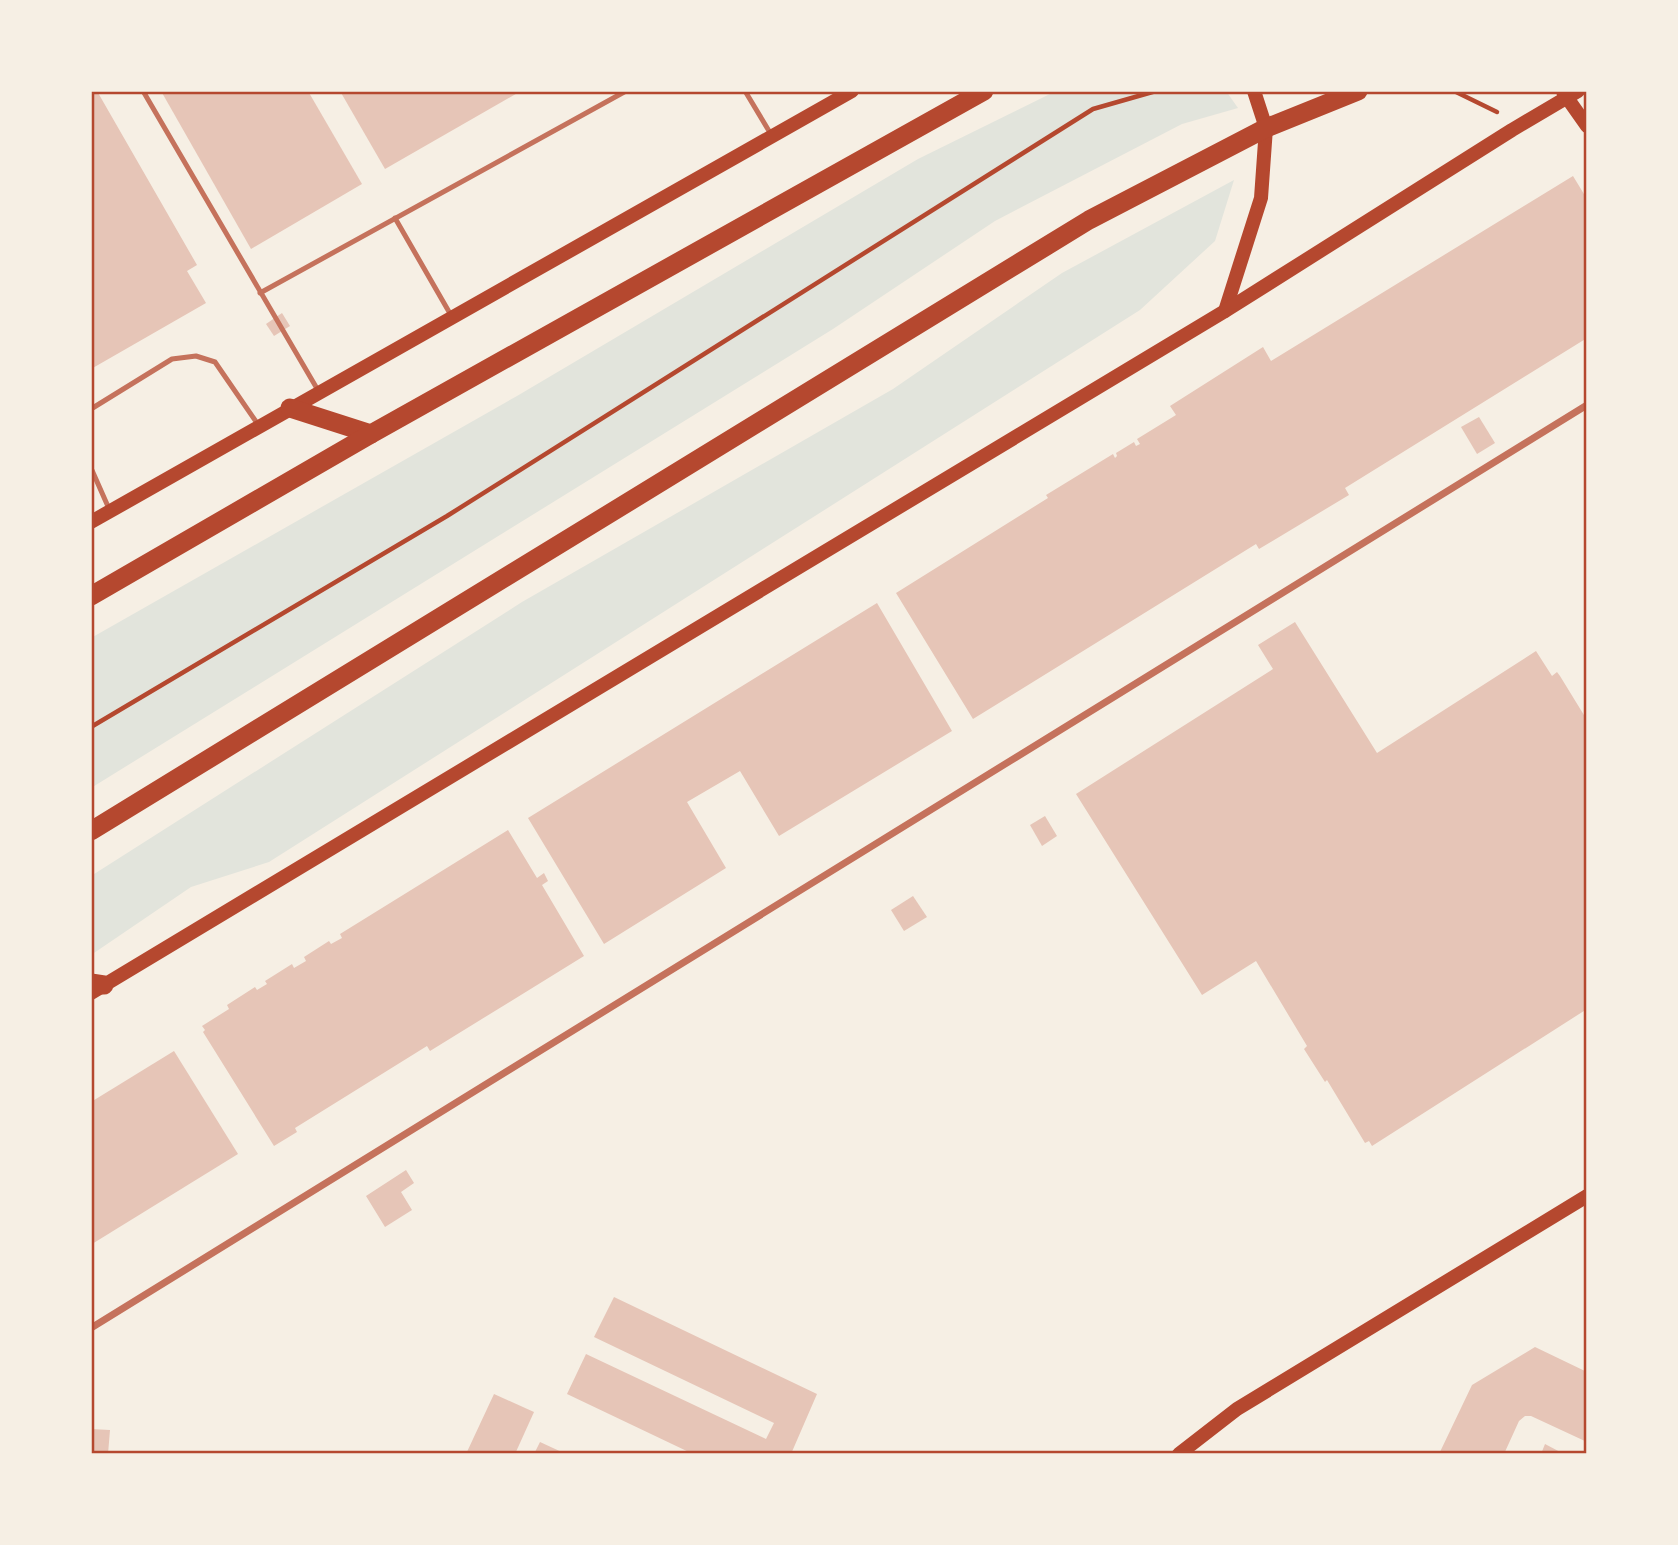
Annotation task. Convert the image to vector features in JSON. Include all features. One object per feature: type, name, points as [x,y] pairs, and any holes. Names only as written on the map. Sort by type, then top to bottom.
[{"type":"highway","points":[[91,596],[370,433],[984,91]]},
{"type":"highway","points":[[91,831],[1089,220],[1266,128],[1358,91]]},
{"type":"highway","points":[[290,408],[370,433]]},
{"type":"main road","points":[[91,522],[852,91]]},
{"type":"main road","points":[[1225,311],[1261,198],[1266,128],[1254,91]]},
{"type":"main road","points":[[95,987],[1225,311],[1569,93],[1587,126]]},
{"type":"main road","points":[[1178,1454],[1237,1409],[1587,1196]]},
{"type":"street","points":[[91,1328],[1587,405]]},
{"type":"lane","points":[[143,91],[318,392]]},
{"type":"lane","points":[[260,293],[626,91]]},
{"type":"lane","points":[[745,91],[772,136]]},
{"type":"lane","points":[[395,218],[452,317]]},
{"type":"lane","points":[[91,409],[172,359],[196,356],[215,362],[259,426]]},
{"type":"lane","points":[[91,468],[110,511]]},
{"type":"path","points":[[91,727],[447,516],[1093,108],[1156,91]]},
{"type":"path","points":[[1454,91],[1501,114]]},
{"type":"shaded area","points":[[1056,91],[1226,91],[1238,108],[1182,124],[995,221],[833,329],[91,788],[91,638],[517,396],[918,159]]},
{"type":"shaded area","points":[[1234,180],[1215,241],[1140,310],[269,862],[191,887],[91,955],[91,876],[522,602],[893,389],[1062,273]]},
{"type":"building","points":[[91,91],[97,91],[197,265],[187,271],[206,303],[91,369]]},
{"type":"building","points":[[161,91],[308,91],[362,184],[251,249]]},
{"type":"building","points":[[340,91],[521,91],[385,169]]},
{"type":"building","points":[[1573,176],[1587,199],[1587,338],[1345,488],[1349,495],[1259,549],[1256,544],[973,719],[896,593],[1113,454],[1115,458],[1116,453],[1134,442],[1136,446],[1140,444],[1137,439],[1176,415],[1170,406],[1263,347],[1271,361]]},
{"type":"building","points":[[282,313],[290,326],[274,336],[266,324]]},
{"type":"building","points":[[1479,417],[1495,443],[1477,454],[1461,427]]},
{"type":"building","points":[[877,603],[952,731],[779,836],[740,771],[687,802],[726,868],[604,944],[528,818]]},
{"type":"building","points":[[1295,622],[1377,753],[1536,651],[1552,676],[1557,672],[1560,676],[1587,720],[1587,1009],[1372,1146],[1369,1141],[1365,1143],[1327,1080],[1325,1082],[1304,1049],[1307,1046],[1256,961],[1202,995],[1076,794],[1273,669],[1258,645]]},
{"type":"building","points":[[1045,816],[1057,836],[1042,846],[1030,825]]},
{"type":"building","points":[[508,830],[537,878],[544,873],[548,881],[542,885],[584,956],[430,1051],[427,1046],[295,1128],[297,1132],[274,1146],[203,1032],[205,1030],[202,1026],[229,1009],[227,1005],[255,987],[257,990],[267,984],[265,981],[292,964],[294,968],[306,961],[304,957],[329,941],[331,944],[342,938],[340,934]]},
{"type":"building","points":[[913,896],[927,917],[904,931],[891,910]]},
{"type":"building","points":[[174,1051],[238,1154],[92,1244],[91,1102]]},
{"type":"building","points":[[406,1170],[414,1183],[401,1192],[412,1210],[385,1227],[366,1196]]},
{"type":"building","points":[[614,1297],[817,1394],[791,1454],[693,1454],[567,1394],[586,1354],[766,1439],[774,1423],[594,1337]]},
{"type":"building","points":[[1535,1347],[1587,1372],[1587,1442],[1531,1416],[1525,1416],[1519,1421],[1504,1454],[1439,1454],[1472,1385]]},
{"type":"building","points":[[494,1394],[534,1412],[515,1454],[466,1454]]},
{"type":"building","points":[[91,1429],[110,1430],[108,1454],[91,1454]]},
{"type":"building","points":[[540,1442],[566,1454],[534,1454]]},
{"type":"building","points":[[1545,1444],[1564,1454],[1541,1454]]}]
